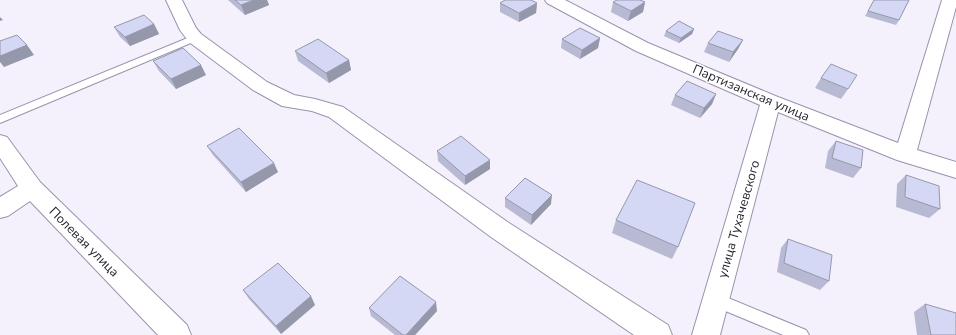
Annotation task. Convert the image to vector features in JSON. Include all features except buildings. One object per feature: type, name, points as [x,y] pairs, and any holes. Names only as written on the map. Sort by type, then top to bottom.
[{"type":"street","points":[[174,0],[188,30],[195,38],[260,86],[289,101],[315,105],[336,112],[500,230],[658,335]]},
{"type":"street","name":"Партизанская улица","points":[[553,0],[642,47],[771,102],[905,154],[956,170]]},
{"type":"street","points":[[905,154],[950,0]]},
{"type":"street","name":"улица Тухачевского","points":[[706,335],[771,102]]},
{"type":"street","name":"Полевая улица","points":[[0,142],[32,188],[176,335]]},
{"type":"street","points":[[0,209],[32,188]]},
{"type":"lane","points":[[0,119],[195,38]]},
{"type":"lane","points":[[716,300],[801,335]]}]
